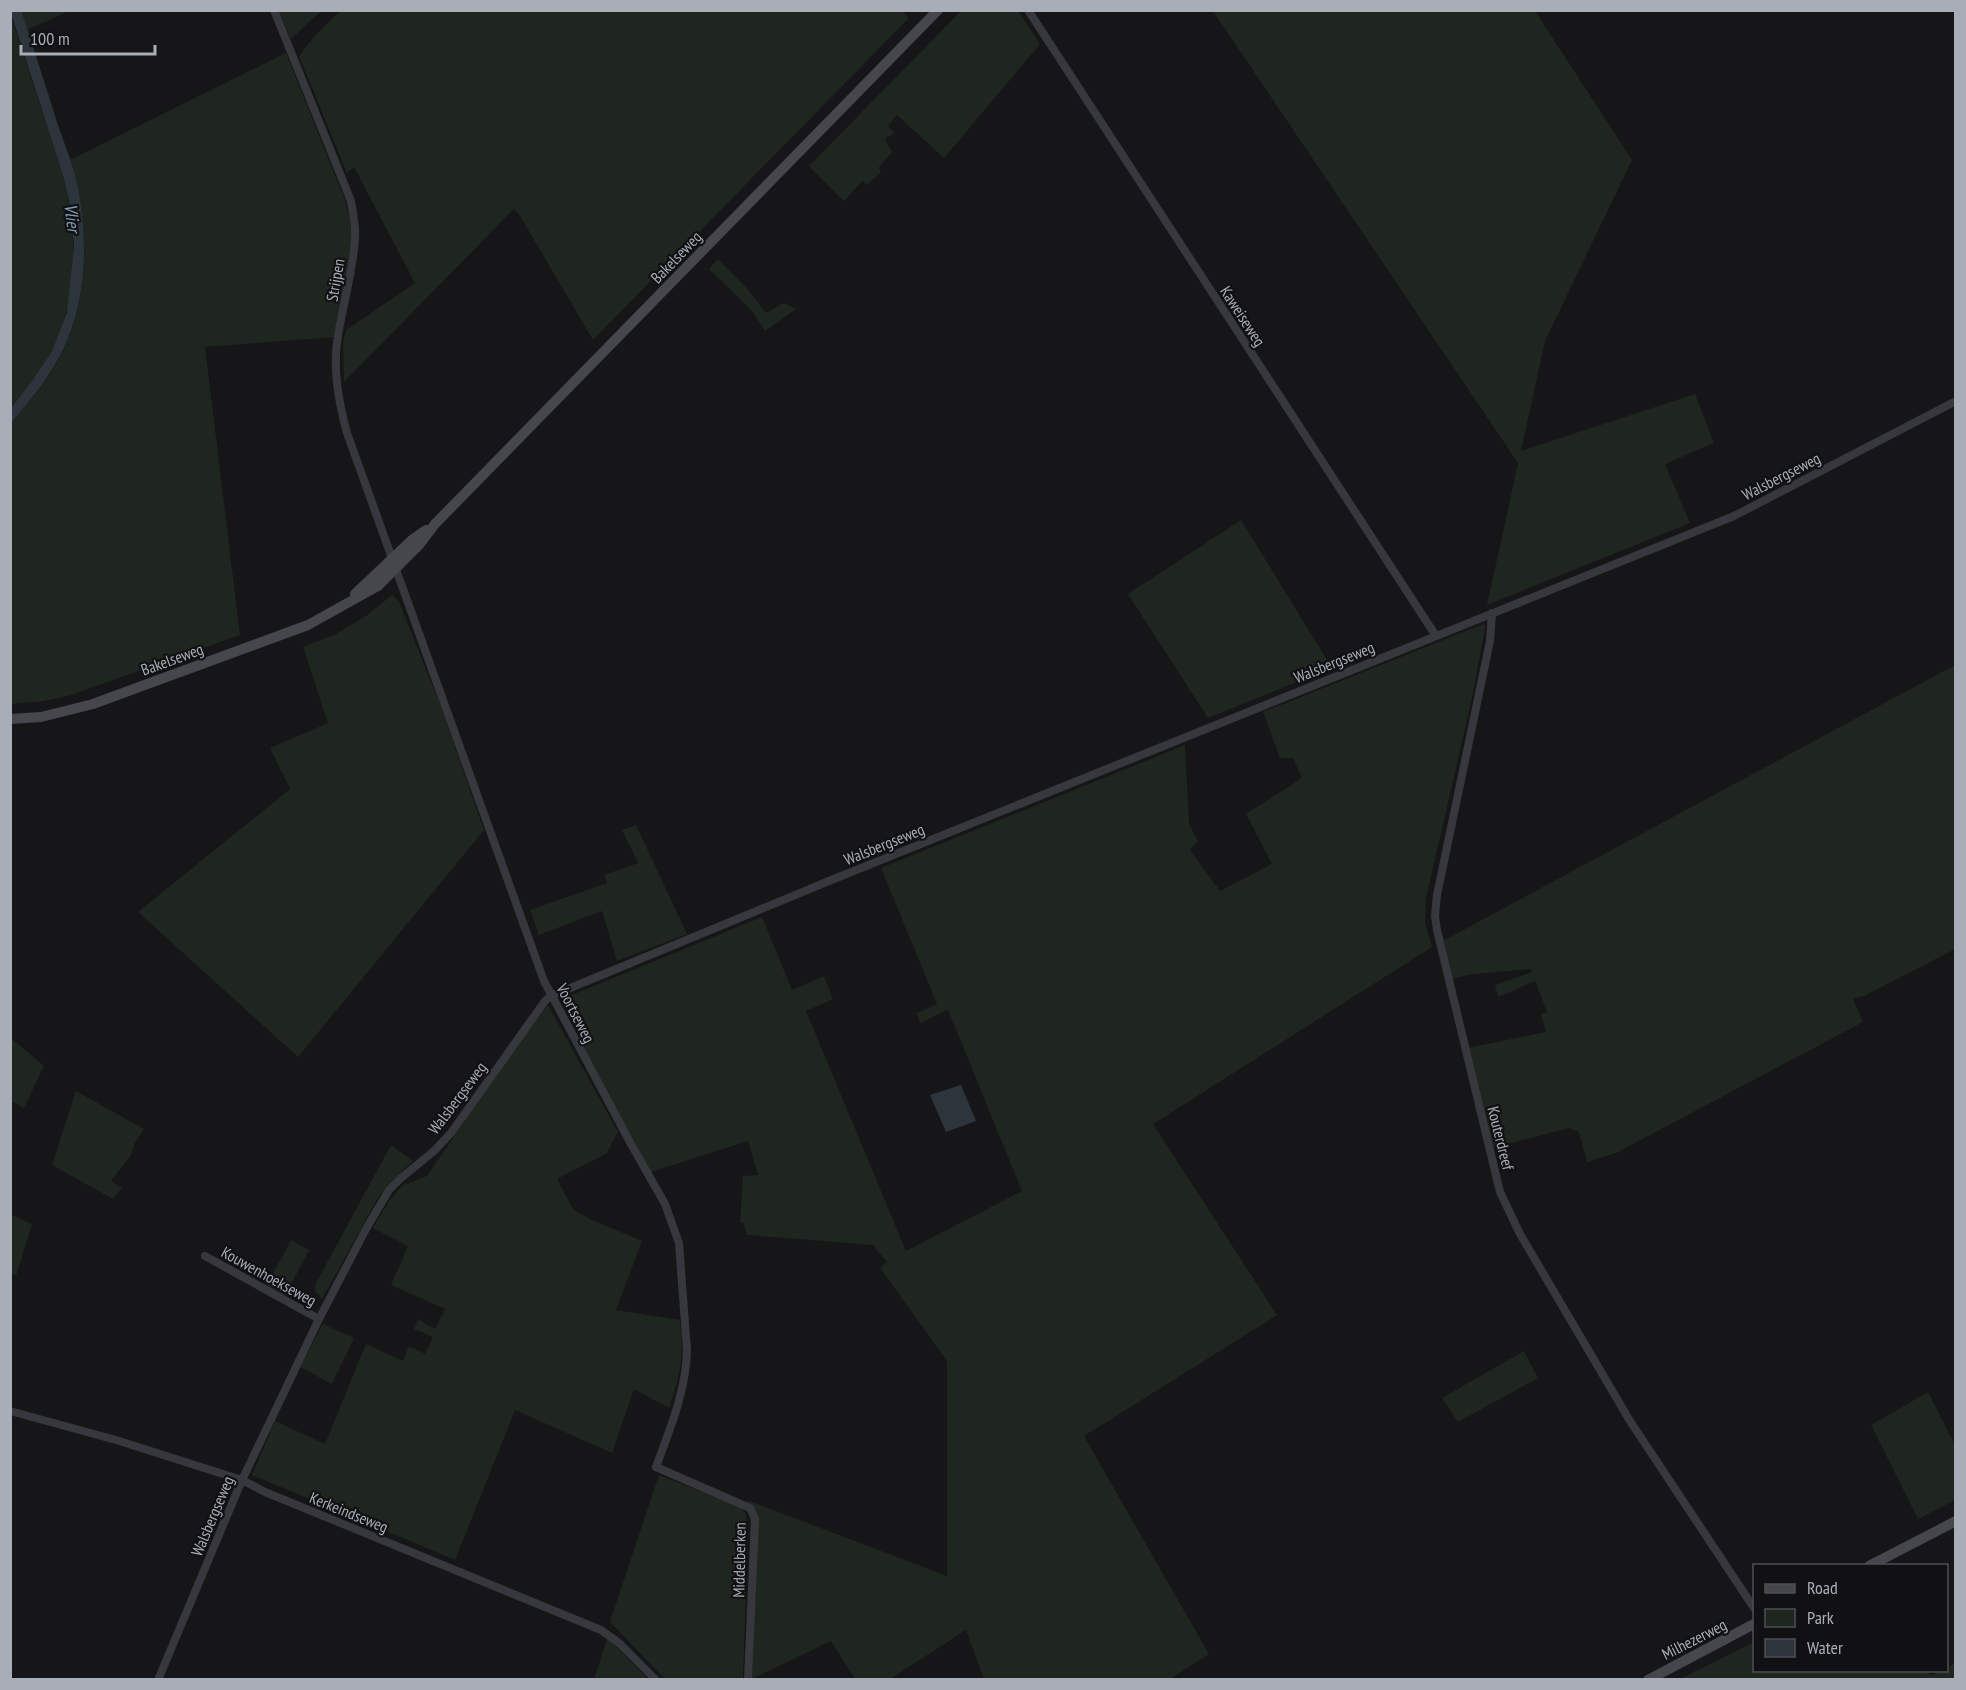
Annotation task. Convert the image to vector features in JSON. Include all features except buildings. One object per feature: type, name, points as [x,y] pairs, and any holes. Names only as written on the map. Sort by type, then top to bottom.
[{"type":"main road","name":"Bakelseweg","points":[[10,719],[41,717],[93,704],[308,625],[338,607],[394,565],[413,539],[435,524],[938,10]]},
{"type":"main road","points":[[1873,1564],[1956,1521]]},
{"type":"main road","name":"Milhezerweg","points":[[1648,1680],[1753,1625]]},
{"type":"street","name":"Strijpen","points":[[274,10],[351,201],[355,235],[352,269],[337,343],[336,371],[341,412],[347,433],[394,565]]},
{"type":"street","name":"Kaweiseweg","points":[[1028,10],[1436,636]]},
{"type":"street","name":"Walsbergseweg","points":[[158,1680],[242,1480],[319,1319],[366,1229],[389,1190],[434,1151],[451,1132],[545,1001],[551,996],[851,872],[1734,516],[1956,401]]},
{"type":"street","name":"Voortseweg","points":[[394,565],[551,996],[665,1204],[679,1244],[687,1367],[681,1397],[656,1467]]},
{"type":"street","name":"Kouterdreef","points":[[1492,613],[1490,641],[1437,895],[1435,916],[1500,1192],[1520,1234],[1630,1421],[1753,1605]]},
{"type":"street","name":"Kouwenhoekseweg","points":[[206,1256],[319,1319]]},
{"type":"street","name":"Kerkeindseweg","points":[[10,1411],[116,1440],[242,1480],[265,1492],[601,1630],[619,1643],[656,1680]]},
{"type":"street","name":"Middelberken","points":[[656,1467],[750,1508],[755,1519],[748,1680]]},
{"type":"green space","points":[[21,10],[69,11],[27,30]]},
{"type":"green space","points":[[902,10],[909,18],[593,340],[514,209],[344,382],[343,344],[346,330],[415,283],[354,167],[347,173],[299,56],[340,11]]},
{"type":"green space","points":[[279,11],[321,11],[291,39]]},
{"type":"green space","points":[[961,11],[1018,11],[1040,44],[944,158],[897,115],[888,126],[895,133],[885,139],[892,152],[879,167],[881,173],[866,185],[863,180],[844,201],[809,166]]},
{"type":"green space","points":[[1213,11],[1535,11],[1632,160],[1545,341],[1521,451],[1695,394],[1714,443],[1665,464],[1690,523],[1487,605],[1518,463]]},
{"type":"green space","points":[[10,13],[64,179],[73,244],[71,289],[60,332],[42,367],[11,408]]},
{"type":"green space","points":[[286,53],[345,200],[352,239],[335,337],[205,347],[240,635],[71,695],[44,701],[11,704],[11,423],[58,361],[77,314],[82,288],[84,236],[77,184],[70,160]]},
{"type":"green space","points":[[718,259],[746,287],[766,313],[784,303],[796,309],[765,331],[752,311],[709,269]]},
{"type":"green space","points":[[1241,520],[1332,668],[1208,718],[1128,594]]},
{"type":"green space","points":[[392,595],[399,602],[441,707],[484,830],[298,1057],[138,912],[290,789],[270,748],[328,723],[303,647],[336,634],[366,616]]},
{"type":"green space","points":[[1486,623],[1471,703],[1426,898],[1425,922],[1432,947],[1153,1124],[1277,1315],[1084,1436],[1209,1654],[1170,1679],[984,1679],[966,1630],[890,1679],[855,1679],[831,1641],[752,1679],[758,1535],[756,1514],[747,1500],[947,1576],[947,1361],[880,1268],[887,1262],[873,1245],[747,1235],[744,1224],[740,1222],[743,1176],[758,1175],[748,1141],[651,1172],[585,1051],[562,999],[762,917],[792,990],[824,976],[833,999],[806,1011],[906,1251],[1022,1191],[948,1010],[920,1023],[917,1013],[937,1004],[881,868],[1185,745],[1189,824],[1198,841],[1190,850],[1220,891],[1272,864],[1246,814],[1302,778],[1293,758],[1280,758],[1263,712]]},
{"type":"green space","points":[[1955,665],[1955,949],[1866,995],[1853,999],[1863,1022],[1616,1153],[1587,1162],[1579,1132],[1569,1128],[1492,1148],[1468,1048],[1546,1032],[1541,1014],[1547,1012],[1535,981],[1498,997],[1495,985],[1532,972],[1531,969],[1473,974],[1451,979],[1443,941]]},
{"type":"green space","points":[[636,825],[687,934],[617,961],[602,911],[539,935],[530,910],[607,883],[604,875],[638,863],[622,830]]},
{"type":"green space","points":[[548,1005],[618,1132],[606,1154],[557,1179],[573,1209],[590,1219],[642,1241],[616,1310],[680,1320],[682,1345],[680,1365],[669,1408],[634,1389],[612,1453],[515,1410],[455,1560],[252,1475],[275,1421],[325,1444],[366,1344],[403,1361],[409,1346],[425,1354],[433,1337],[414,1329],[418,1319],[435,1329],[445,1309],[391,1285],[408,1246],[373,1228],[389,1201],[403,1185],[427,1176],[514,1048]]},
{"type":"green space","points":[[11,1038],[44,1066],[24,1108],[11,1101]]},
{"type":"green space","points":[[76,1091],[144,1129],[134,1144],[131,1155],[111,1181],[122,1188],[113,1199],[52,1165]]},
{"type":"green space","points":[[391,1145],[413,1161],[379,1196],[322,1299],[315,1291],[315,1285]]},
{"type":"green space","points":[[10,1214],[32,1224],[16,1276],[11,1273]]},
{"type":"green space","points":[[291,1240],[309,1250],[285,1296],[267,1285]]},
{"type":"green space","points":[[323,1324],[354,1338],[332,1384],[300,1367]]},
{"type":"green space","points":[[1524,1351],[1538,1378],[1458,1422],[1442,1398]]},
{"type":"green space","points":[[1928,1392],[1955,1445],[1955,1500],[1918,1519],[1871,1425]]},
{"type":"green space","points":[[659,1475],[740,1507],[746,1514],[748,1534],[743,1679],[665,1679],[610,1622]]},
{"type":"green space","points":[[607,1639],[610,1640],[648,1679],[594,1680]]},
{"type":"green space","points":[[1753,1642],[1753,1672],[1928,1672],[1930,1676],[1939,1672],[1948,1672],[1948,1667],[1955,1663],[1955,1679],[1680,1679]]},
{"type":"water","name":"Vlier","points":[[21,10],[75,175],[82,213],[84,252],[81,291],[67,342],[46,379],[11,423],[11,408],[52,351],[67,312],[74,246],[64,179],[11,13],[11,11]]},
{"type":"water","points":[[961,1085],[976,1121],[946,1132],[930,1095]]}]
